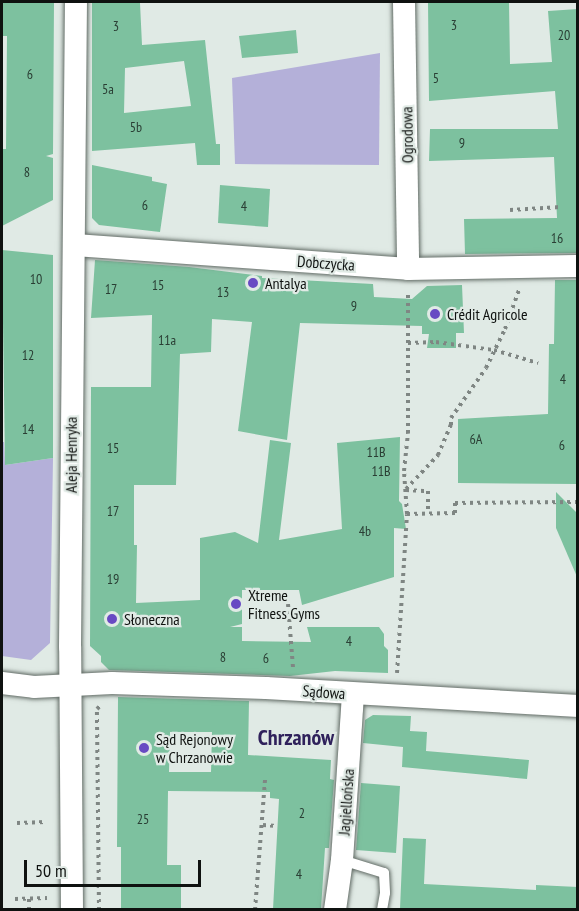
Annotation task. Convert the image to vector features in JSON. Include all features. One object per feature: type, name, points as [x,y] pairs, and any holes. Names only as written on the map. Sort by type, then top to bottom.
[{"type":"street","name":"Aleja Henryka","points":[[72,909],[71,685],[76,2]]},
{"type":"street","name":"Ogrodowa","points":[[404,2],[408,269]]},
{"type":"street","name":"Dobczycka","points":[[75,245],[408,269],[578,266]]},
{"type":"street","name":"Sądowa","points":[[2,682],[34,687],[118,684],[295,690],[578,706]]},
{"type":"street","name":"Jagiellońska","points":[[335,909],[342,860],[352,694]]},
{"type":"lane","points":[[342,860],[384,873],[385,893],[382,909]]},
{"type":"path","points":[[510,210],[561,207]]},
{"type":"path","points":[[397,681],[407,514],[408,269]]},
{"type":"path","points":[[406,490],[438,455],[451,425],[451,418],[486,368],[505,329],[521,286]]},
{"type":"path","points":[[408,343],[436,342],[494,350],[538,363]]},
{"type":"path","points":[[406,490],[428,491],[428,513]]},
{"type":"path","points":[[407,514],[455,513],[455,503],[578,502]]},
{"type":"path","points":[[288,604],[295,690]]},
{"type":"path","points":[[99,909],[97,709],[104,700]]},
{"type":"path","points":[[255,909],[265,779]]},
{"type":"path","points":[[46,811],[46,833]]},
{"type":"path","points":[[18,823],[46,822]]},
{"type":"path","points":[[263,825],[277,826]]},
{"type":"path","points":[[47,887],[47,909]]},
{"type":"path","points":[[15,899],[47,898]]},
{"type":"path","points":[[29,899],[29,909]]},
{"type":"shaded area","points":[[380,53],[379,165],[235,164],[232,78]]},
{"type":"shaded area","points":[[2,442],[4,442],[5,465],[53,458],[50,643],[31,660],[2,656]]},
{"type":"building","points":[[2,2],[54,2],[53,154],[46,156],[53,158],[53,200],[2,226],[2,149],[6,149],[7,36],[2,36]]},
{"type":"building","points":[[92,2],[140,3],[142,45],[205,40],[216,144],[220,144],[220,165],[197,165],[195,143],[92,151]],"holes":[[[184,61],[191,106],[124,113],[125,68]]]},
{"type":"building","points":[[428,2],[509,2],[510,64],[552,62],[548,11],[578,9],[578,253],[465,254],[464,219],[557,218],[554,157],[429,161],[430,129],[558,129],[555,91],[429,101]]},
{"type":"building","points":[[296,30],[298,53],[242,58],[239,36]]},
{"type":"building","points":[[92,165],[152,177],[152,181],[167,184],[160,232],[99,225],[92,218]]},
{"type":"building","points":[[220,185],[270,189],[268,227],[218,223]]},
{"type":"building","points":[[2,250],[53,255],[53,458],[5,465]]},
{"type":"building","points":[[95,260],[189,267],[262,276],[262,278],[373,284],[374,297],[412,299],[427,286],[462,285],[464,333],[456,333],[456,348],[427,348],[429,334],[422,334],[422,326],[300,323],[287,440],[238,431],[252,322],[212,319],[211,352],[180,354],[176,485],[134,485],[134,545],[137,545],[136,603],[200,600],[200,538],[235,532],[258,543],[270,440],[291,443],[279,540],[342,529],[337,443],[400,437],[399,501],[402,504],[406,529],[394,528],[394,577],[302,605],[299,590],[242,590],[242,624],[230,627],[242,627],[242,641],[311,642],[307,627],[379,627],[384,634],[384,646],[388,650],[388,673],[335,671],[290,676],[109,670],[101,662],[101,656],[90,646],[91,387],[151,387],[152,315],[91,318]]},
{"type":"building","points":[[555,280],[578,280],[578,484],[458,483],[458,419],[548,414],[549,344],[554,344]]},
{"type":"building","points":[[556,492],[578,514],[578,579],[556,528]]},
{"type":"building","points":[[118,697],[249,701],[248,755],[331,760],[330,779],[334,780],[329,848],[325,848],[321,909],[273,909],[279,799],[270,798],[270,792],[168,791],[167,865],[181,865],[181,909],[121,909],[121,847],[117,847]],"holes":[[[170,732],[212,732],[211,772],[169,772]]]},
{"type":"building","points":[[373,715],[411,716],[410,731],[427,732],[426,751],[529,760],[527,779],[402,767],[403,747],[363,743],[365,720]]},
{"type":"building","points":[[361,783],[400,786],[396,853],[356,850]]},
{"type":"building","points":[[403,838],[426,839],[424,884],[536,890],[536,885],[578,887],[578,909],[400,909]]},
{"type":"place","name":"Antalya","points":[[253,283]]},
{"type":"place","name":"Crédit Agricole","points":[[435,314]]},
{"type":"place","name":"Xtreme Fitness Gyms","points":[[236,604]]},
{"type":"place","name":"Słoneczna","points":[[112,619]]},
{"type":"place","name":"Sąd Rejonowy w Chrzanowie","points":[[144,748]]},
{"type":"district","name":"Chrzanów","points":[[296,738]]}]
